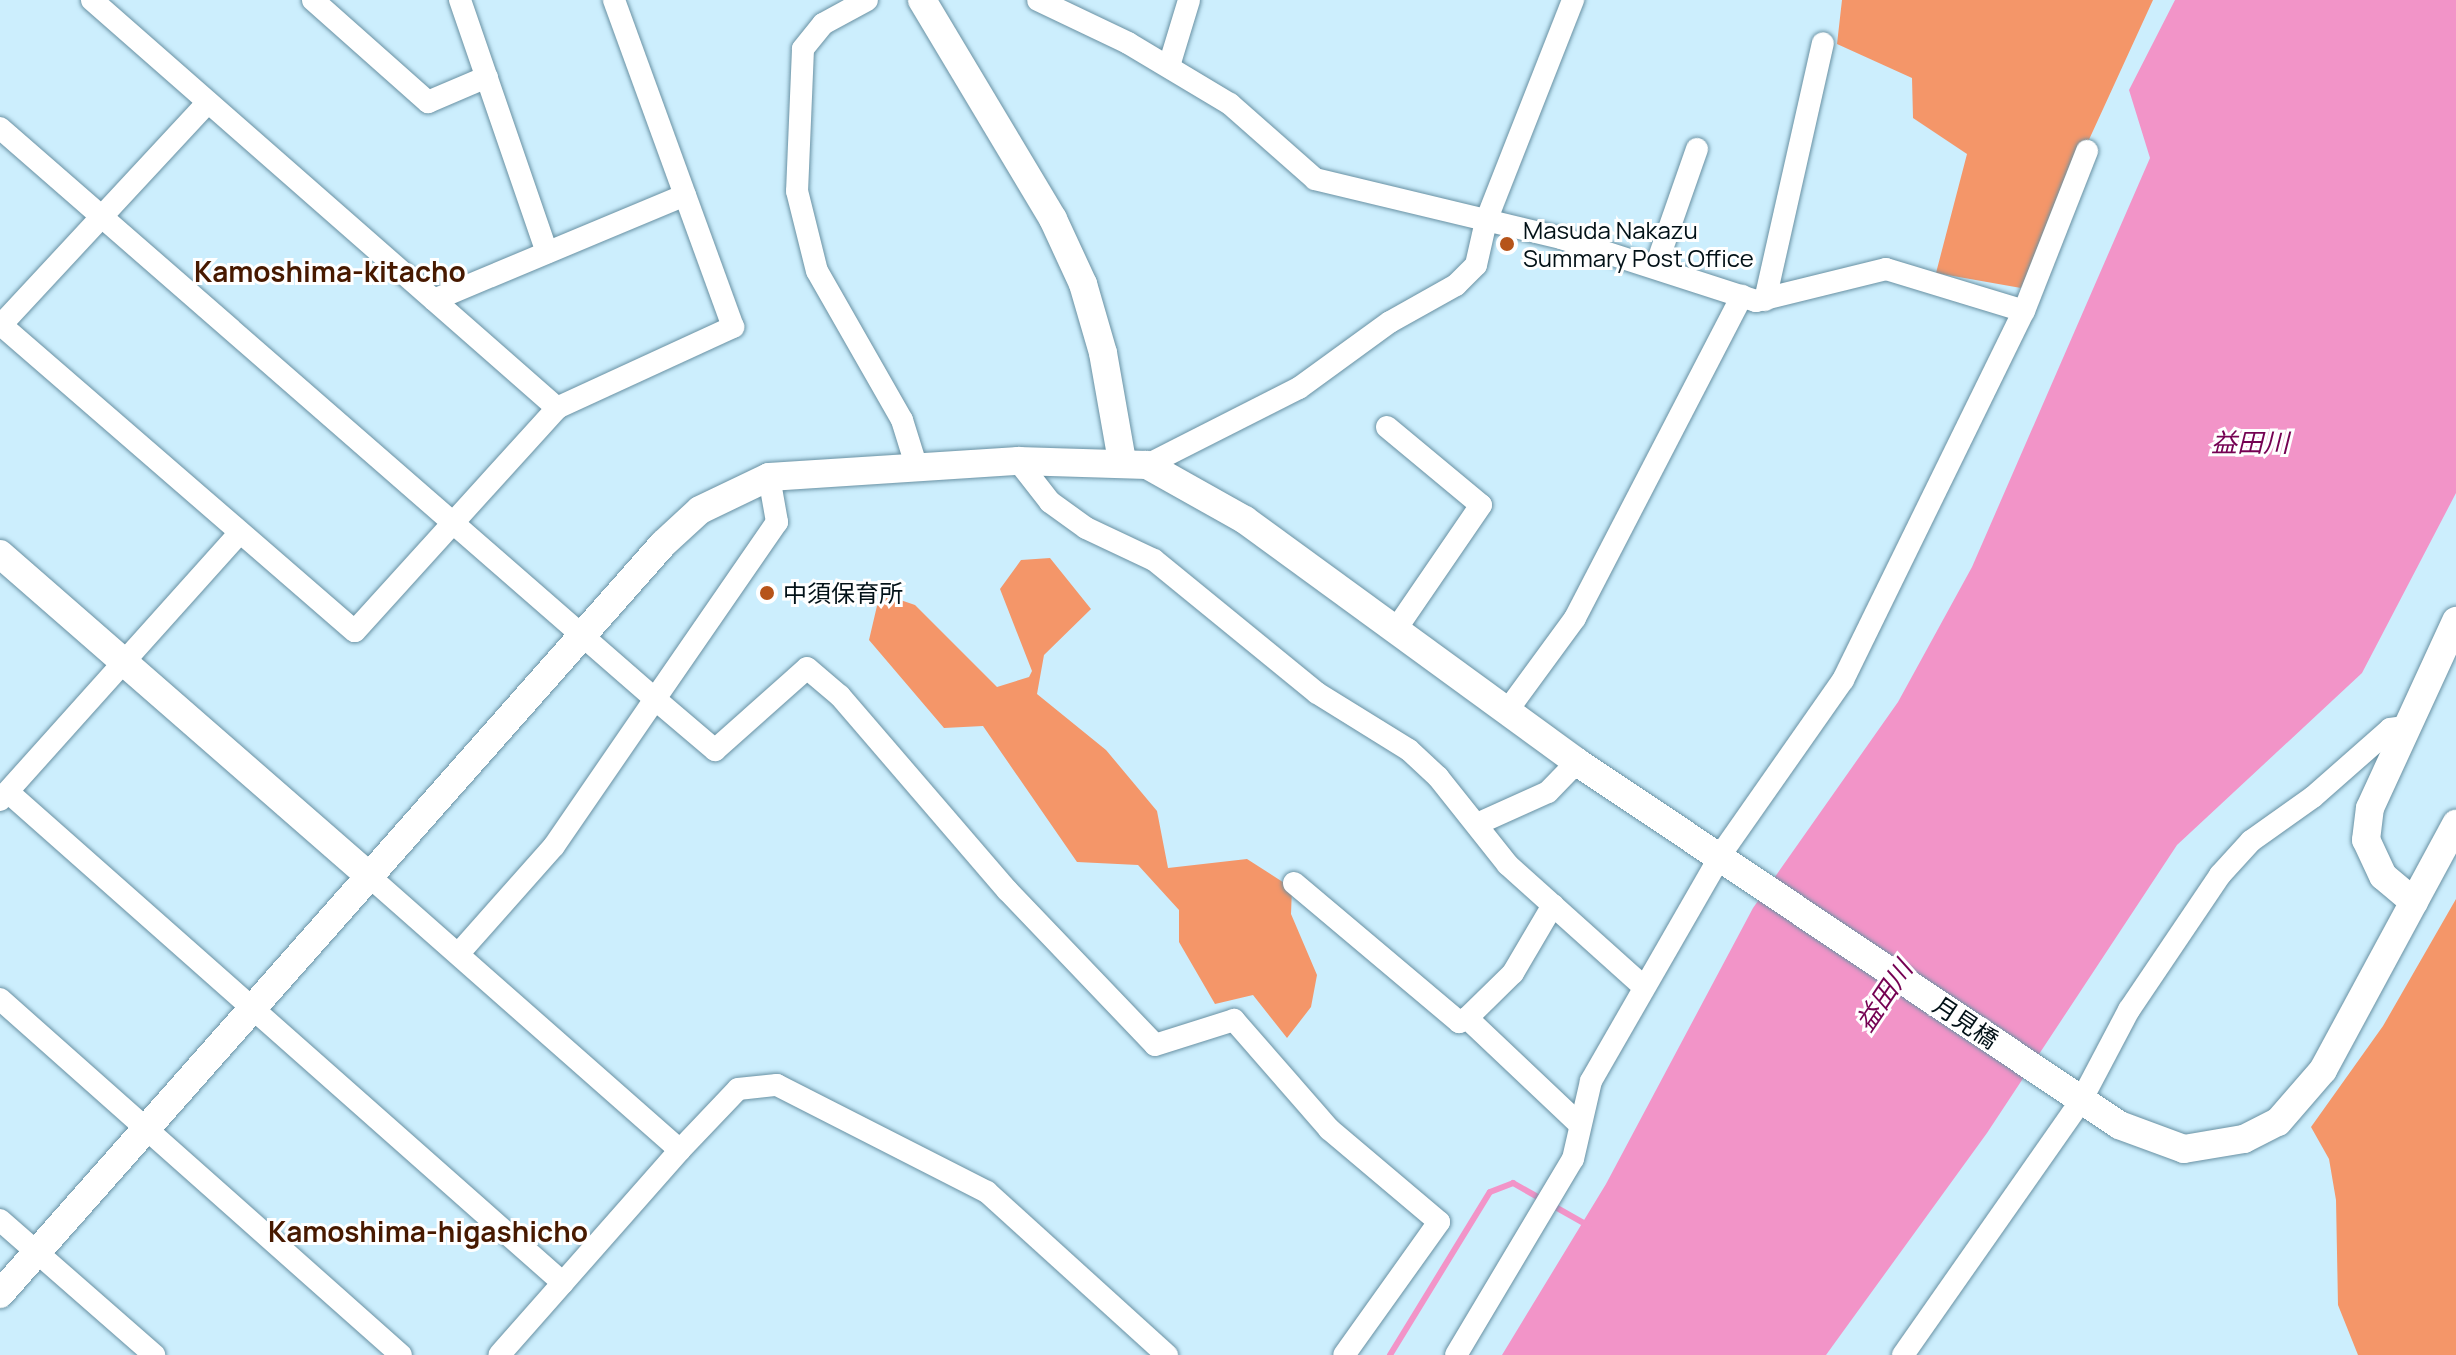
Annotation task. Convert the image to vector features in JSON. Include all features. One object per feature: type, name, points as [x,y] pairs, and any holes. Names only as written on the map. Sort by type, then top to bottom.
[{"type":"street","points":[[313,0],[428,102],[487,77]]},
{"type":"street","points":[[460,0],[547,252]]},
{"type":"street","points":[[208,102],[0,324],[238,535],[355,631],[459,523],[557,408],[733,327],[614,0]]},
{"type":"street","points":[[867,0],[823,24],[803,49],[797,191],[817,271],[902,420],[916,465]]},
{"type":"street","points":[[922,0],[1053,219],[1083,284],[1134,463]]},
{"type":"street","points":[[1038,0],[1169,66],[1230,104],[1315,179],[1656,266],[1742,296],[1765,300],[1886,269],[2024,311]]},
{"type":"street","points":[[1169,66],[1189,0]]},
{"type":"street","points":[[0,1294],[583,635],[700,510],[769,477],[916,465],[1018,461],[1134,463],[1299,388],[1390,322],[1456,285],[1476,265],[1486,221],[1573,0]]},
{"type":"street","points":[[98,2],[557,408]]},
{"type":"street","points":[[1765,300],[1823,43]]},
{"type":"street","points":[[0,128],[100,219],[459,523],[715,750],[807,668],[840,696],[1007,890],[1155,1045],[1234,1020],[1329,1129],[1439,1222],[1344,1355]]},
{"type":"street","points":[[1656,266],[1697,149]]},
{"type":"street","points":[[1726,847],[1843,680],[2024,311],[2087,151]]},
{"type":"street","points":[[434,300],[685,195]]},
{"type":"street","points":[[1507,711],[1575,618],[1742,296]]},
{"type":"street","points":[[1387,427],[1481,505],[1396,629]]},
{"type":"street","points":[[1018,461],[1050,502],[1086,528],[1154,560],[1317,693],[1409,750],[1553,905],[1643,986]]},
{"type":"street","name":"月見橋","points":[[1134,463],[1245,520],[1577,762],[2119,1125],[2184,1149],[2244,1139],[2278,1122],[2323,1070],[2456,824]]},
{"type":"street","points":[[458,954],[554,846],[777,522],[769,477]]},
{"type":"street","points":[[238,535],[4,796],[255,1009],[563,1283]]},
{"type":"street","points":[[0,554],[680,1150]]},
{"type":"street","points":[[2414,902],[2383,876],[2366,840],[2370,808],[2456,621]]},
{"type":"street","points":[[1903,1355],[2220,875],[2251,841],[2313,797],[2390,729],[2405,727]]},
{"type":"street","points":[[1477,824],[1548,792],[1577,762]]},
{"type":"street","points":[[1456,1355],[1573,1159],[1577,1122],[1591,1081],[1713,869]]},
{"type":"street","points":[[1294,883],[1459,1022],[1467,1018],[1513,973],[1553,905]]},
{"type":"street","points":[[0,999],[401,1355]]},
{"type":"street","points":[[1467,1018],[1577,1122]]},
{"type":"street","points":[[499,1355],[738,1089],[777,1085],[987,1192],[1167,1355]]},
{"type":"street","points":[[0,1220],[154,1355]]},
{"type":"shaded area","points":[[1842,0],[2153,0],[2021,288],[1936,273],[1967,154],[1913,118],[1912,78],[1837,44]]},
{"type":"shaded area","points":[[1050,558],[1091,609],[1044,655],[1037,694],[1106,750],[1157,811],[1168,868],[1247,859],[1292,888],[1291,914],[1317,975],[1311,1007],[1287,1038],[1253,995],[1215,1004],[1179,942],[1179,910],[1138,865],[1077,862],[983,726],[944,728],[869,640],[880,593],[915,605],[997,687],[1029,677],[1032,671],[1000,589],[1021,560]]},
{"type":"shaded area","points":[[2456,899],[2456,1355],[2358,1355],[2338,1305],[2336,1200],[2329,1159],[2311,1127],[2383,1026]]},
{"type":"water","name":"益田川","points":[[2175,0],[2456,0],[2456,493],[2362,673],[2177,845],[1987,1133],[1826,1355],[1502,1355],[1606,1184],[1753,908],[1898,702],[1972,567],[2150,158],[2129,90]]},
{"type":"waterway","points":[[1390,1355],[1490,1192],[1513,1183],[1589,1226]]},
{"type":"place","name":"Masuda Nakazu Summary Post Office","points":[[1507,244]]},
{"type":"place","name":"中須保育所","points":[[767,593]]},
{"type":"district","name":"Kamoshima-kitacho","points":[[330,271]]},
{"type":"district","name":"Kamoshima-higashicho","points":[[428,1231]]}]
